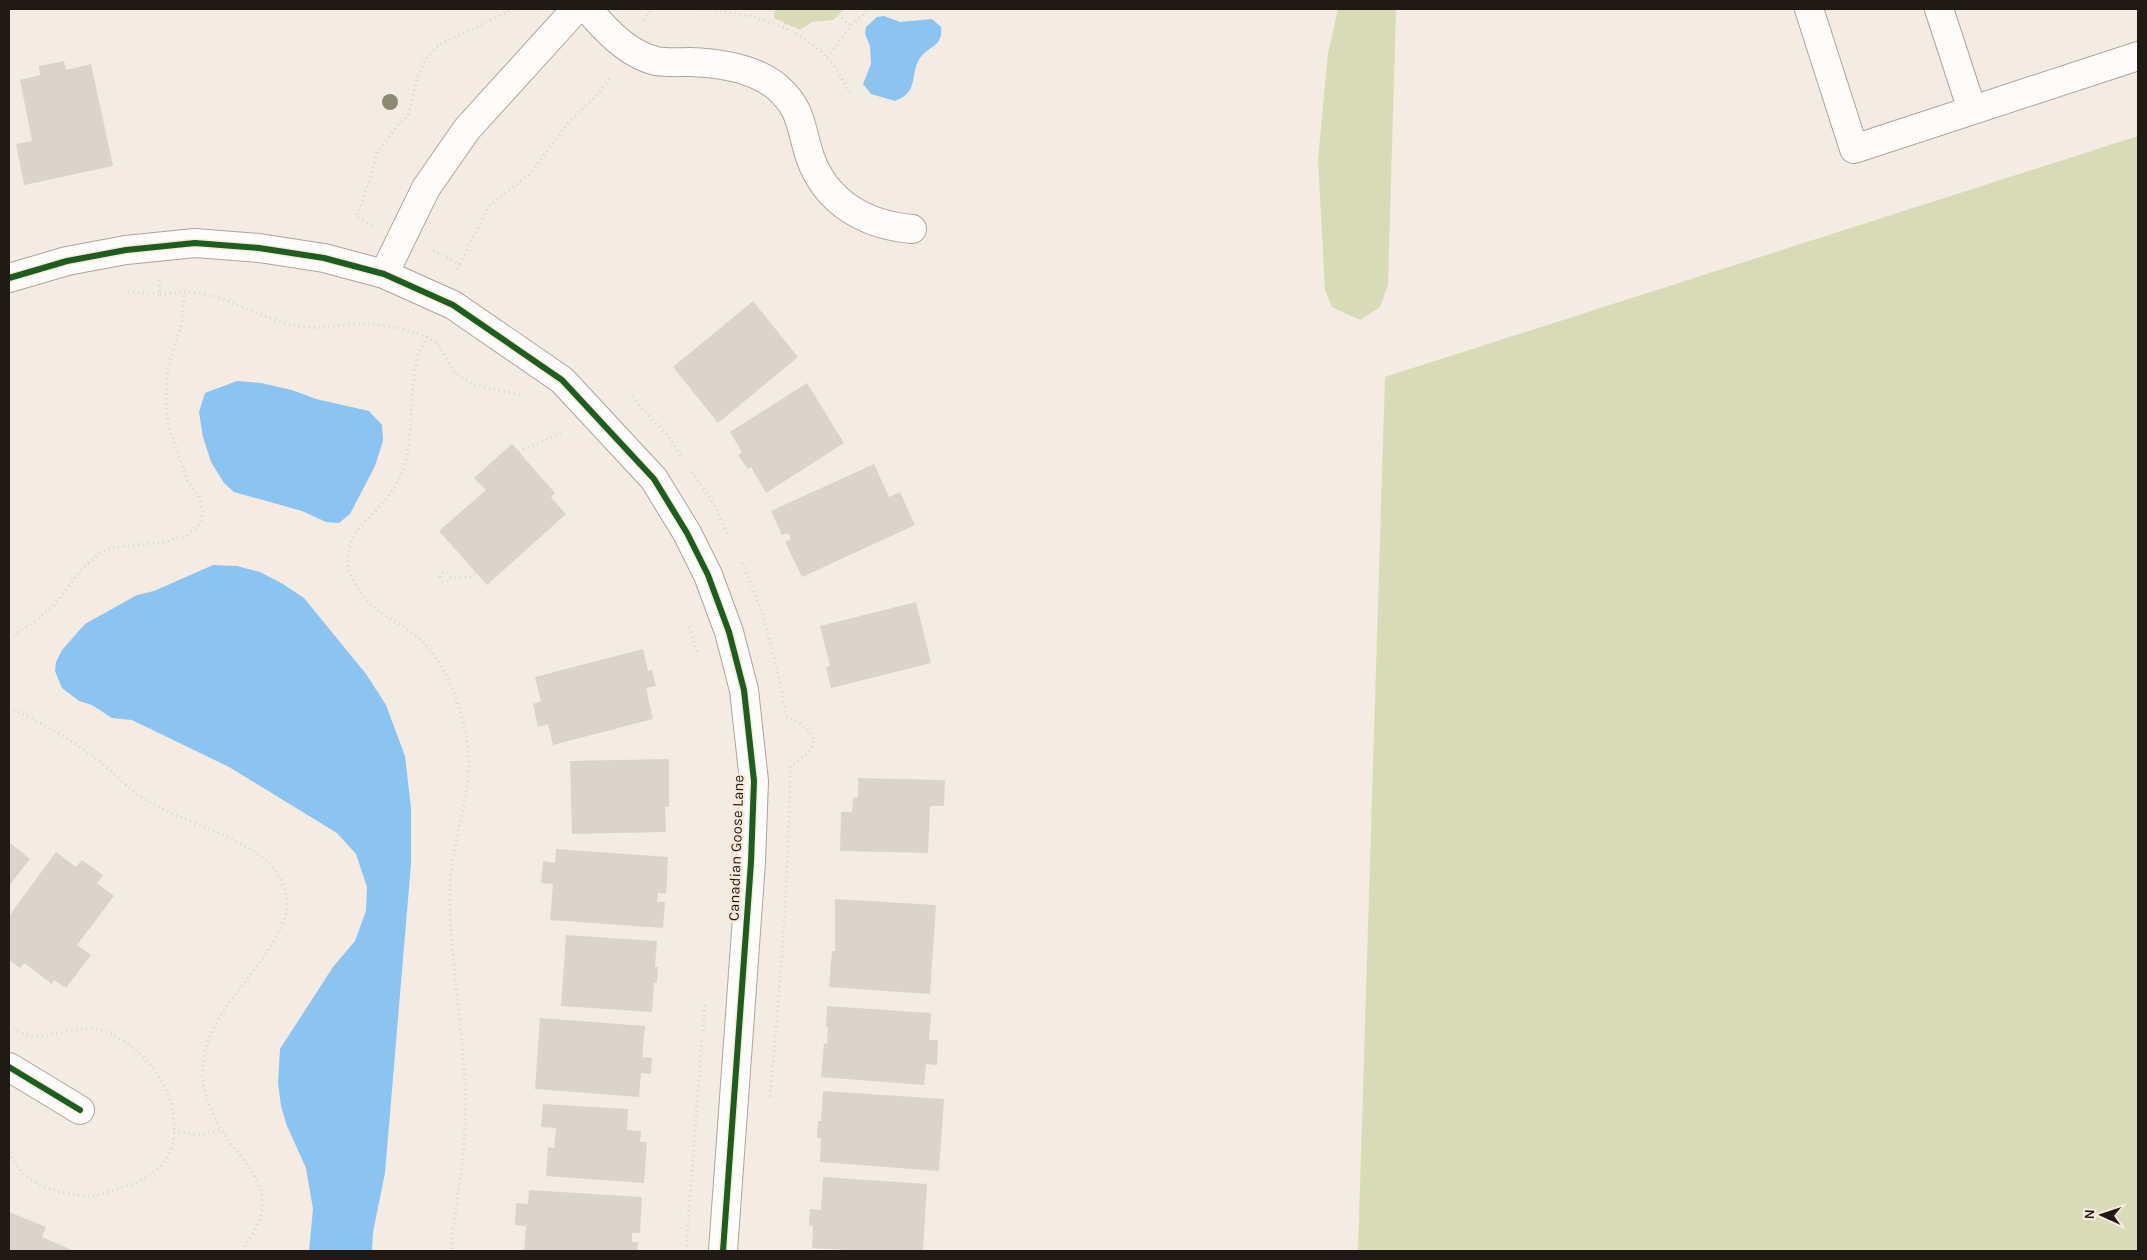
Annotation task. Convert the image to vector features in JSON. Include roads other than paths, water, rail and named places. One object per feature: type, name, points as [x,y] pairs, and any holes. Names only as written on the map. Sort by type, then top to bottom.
[{"type":"street","points":[[384,274],[426,188],[467,130],[576,9]]},
{"type":"street","points":[[588,9],[600,24],[628,48],[642,56],[656,61],[692,62],[732,68],[751,72],[766,79],[777,87],[792,103],[801,119],[815,169],[824,185],[840,202],[872,222],[890,227],[912,228]]},
{"type":"street","points":[[1809,9],[1854,149],[2138,56]]},
{"type":"street","points":[[1939,9],[1972,110]]},
{"type":"street","name":"Canadian Goose Lane","points":[[9,278],[67,261],[126,250],[195,243],[259,248],[324,258],[384,274],[453,304],[562,380],[654,480],[687,533],[711,583],[729,632],[744,690],[754,781],[751,853],[723,1251]]},
{"type":"street","points":[[9,1067],[80,1110]]},
{"type":"water","points":[[884,16],[900,22],[932,19],[941,27],[938,42],[920,58],[917,64],[913,82],[908,93],[895,101],[871,94],[863,84],[871,64],[870,46],[865,34],[866,27],[877,17]]},
{"type":"water","points":[[237,381],[261,383],[292,390],[316,399],[369,411],[382,425],[383,441],[375,466],[350,514],[339,523],[326,522],[302,511],[234,492],[224,483],[211,462],[203,437],[199,412],[205,393]]},
{"type":"water","points":[[213,565],[237,566],[260,572],[304,598],[366,674],[386,705],[405,756],[411,808],[411,864],[385,1173],[373,1232],[372,1251],[309,1251],[313,1209],[306,1168],[287,1126],[281,1106],[278,1083],[280,1049],[333,967],[355,941],[366,911],[367,887],[356,854],[337,833],[229,767],[132,720],[112,718],[92,705],[79,701],[62,688],[55,671],[56,662],[62,650],[85,624],[137,595],[154,591]]}]
